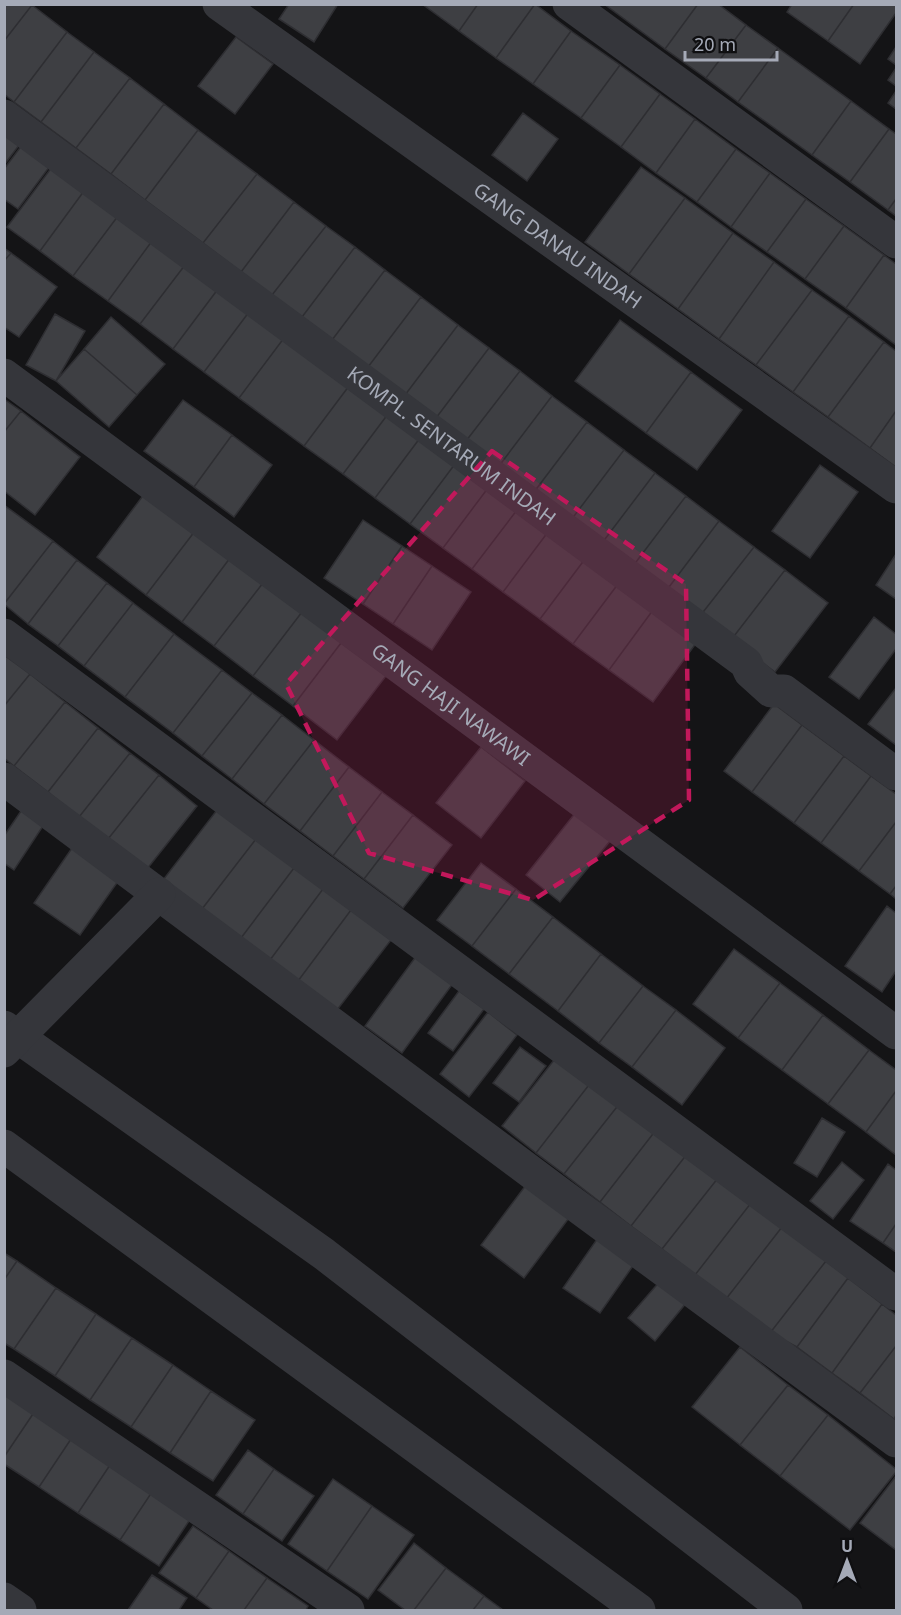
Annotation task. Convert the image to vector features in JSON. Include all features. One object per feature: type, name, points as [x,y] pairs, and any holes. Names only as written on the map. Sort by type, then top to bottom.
[{"type":"street","name":"GANG DANAU INDAH","points":[[219,4],[897,487]]},
{"type":"street","points":[[568,4],[897,242]]},
{"type":"street","name":"KOMPL. SENTARUM INDAH","points":[[4,116],[746,663],[750,672],[771,691],[784,691],[897,774]]},
{"type":"street","name":"GANG HAJI NAWAWI","points":[[4,375],[897,1034]]},
{"type":"street","points":[[4,635],[897,1294]]},
{"type":"street","points":[[4,779],[555,1190],[897,1441]]},
{"type":"street","points":[[159,894],[9,1038],[324,1254],[786,1611]]},
{"type":"street","points":[[4,1146],[639,1611]]},
{"type":"street","points":[[4,1376],[348,1611]]},
{"type":"street","points":[[4,1599],[20,1611]]},
{"type":"highlighted area","points":[[492,451],[686,584],[689,800],[533,900],[369,853],[286,684]]},
{"type":"building","points":[[4,4],[32,5],[4,41]]},
{"type":"building","points":[[289,4],[338,4],[314,42],[279,19]]},
{"type":"building","points":[[422,4],[478,4],[459,31]]},
{"type":"building","points":[[478,4],[535,4],[496,58],[459,31]]},
{"type":"building","points":[[535,4],[571,31],[533,84],[496,58]]},
{"type":"building","points":[[604,4],[698,4],[665,49]]},
{"type":"building","points":[[698,4],[718,4],[746,25],[706,78],[665,49]]},
{"type":"building","points":[[792,4],[854,4],[828,41],[787,12]]},
{"type":"building","points":[[854,4],[896,4],[896,13],[860,64],[828,41]]},
{"type":"building","points":[[32,5],[67,32],[14,102],[4,94],[4,41]]},
{"type":"building","points":[[746,25],[778,48],[738,102],[706,78]]},
{"type":"building","points":[[571,31],[620,65],[581,118],[533,84]]},
{"type":"building","points":[[67,32],[94,52],[41,122],[14,102]]},
{"type":"building","points":[[236,37],[273,64],[235,114],[198,86]]},
{"type":"building","points":[[896,47],[896,65],[888,59]]},
{"type":"building","points":[[778,48],[851,101],[812,155],[738,102]]},
{"type":"building","points":[[94,52],[130,78],[76,148],[41,122]]},
{"type":"building","points":[[620,65],[660,94],[621,147],[581,118]]},
{"type":"building","points":[[896,68],[896,86],[888,80]]},
{"type":"building","points":[[130,78],[164,104],[111,174],[76,148]]},
{"type":"building","points":[[896,91],[896,109],[888,103]]},
{"type":"building","points":[[660,94],[695,119],[656,173],[621,147]]},
{"type":"building","points":[[851,101],[889,129],[850,182],[812,155]]},
{"type":"building","points":[[164,104],[198,130],[145,200],[111,174]]},
{"type":"building","points":[[523,113],[558,139],[527,181],[492,155]]},
{"type":"building","points":[[695,119],[736,149],[697,202],[656,173]]},
{"type":"building","points":[[889,129],[896,134],[896,199],[888,210],[850,182]]},
{"type":"building","points":[[198,130],[257,174],[203,243],[145,200]]},
{"type":"building","points":[[4,132],[20,144],[4,165]]},
{"type":"building","points":[[22,145],[50,166],[18,209],[4,199],[4,169]]},
{"type":"building","points":[[736,149],[770,173],[731,227],[697,202]]},
{"type":"building","points":[[52,167],[84,191],[40,251],[7,227]]},
{"type":"building","points":[[641,167],[685,198],[629,274],[585,242]]},
{"type":"building","points":[[770,173],[806,199],[767,252],[731,227]]},
{"type":"building","points":[[257,174],[294,202],[241,272],[203,243]]},
{"type":"building","points":[[84,191],[118,216],[73,276],[40,251]]},
{"type":"building","points":[[685,198],[733,233],[678,309],[629,274]]},
{"type":"building","points":[[806,199],[844,226],[805,279],[767,252]]},
{"type":"building","points":[[896,199],[896,216],[888,210]]},
{"type":"building","points":[[294,202],[326,226],[272,295],[241,272]]},
{"type":"building","points":[[118,216],[152,241],[108,301],[73,276]]},
{"type":"building","points":[[326,226],[355,247],[302,317],[272,295]]},
{"type":"building","points":[[844,226],[884,255],[846,308],[805,279]]},
{"type":"building","points":[[733,233],[774,262],[719,339],[678,309]]},
{"type":"building","points":[[152,241],[185,265],[140,324],[108,301]]},
{"type":"building","points":[[355,247],[385,270],[332,340],[302,317]]},
{"type":"building","points":[[4,248],[11,253],[4,261]]},
{"type":"building","points":[[11,253],[57,287],[19,337],[4,327],[4,261]]},
{"type":"building","points":[[884,255],[896,264],[896,345],[846,308]]},
{"type":"building","points":[[774,262],[812,290],[756,365],[719,339]]},
{"type":"building","points":[[185,265],[218,289],[173,349],[140,324]]},
{"type":"building","points":[[385,270],[421,297],[368,367],[332,340]]},
{"type":"building","points":[[218,289],[249,312],[204,372],[173,349]]},
{"type":"building","points":[[812,290],[849,316],[793,392],[756,365]]},
{"type":"building","points":[[421,297],[458,325],[405,395],[368,367]]},
{"type":"building","points":[[249,312],[284,338],[239,398],[204,372]]},
{"type":"building","points":[[55,314],[85,331],[56,381],[26,365]]},
{"type":"building","points":[[849,316],[884,342],[828,417],[793,392]]},
{"type":"building","points":[[111,317],[165,364],[137,395],[84,349]]},
{"type":"building","points":[[620,320],[691,372],[646,433],[575,381]]},
{"type":"building","points":[[458,325],[489,348],[436,418],[405,395]]},
{"type":"building","points":[[284,338],[349,386],[304,446],[239,398]]},
{"type":"building","points":[[884,342],[896,351],[896,411],[870,448],[828,417]]},
{"type":"building","points":[[489,348],[520,371],[466,441],[436,418]]},
{"type":"building","points":[[84,349],[137,395],[109,427],[56,381]]},
{"type":"building","points":[[520,371],[552,396],[499,466],[466,441]]},
{"type":"building","points":[[691,372],[742,410],[697,470],[646,433]]},
{"type":"building","points":[[349,386],[388,414],[343,474],[304,446]]},
{"type":"building","points":[[552,396],[587,422],[534,492],[499,466]]},
{"type":"building","points":[[4,399],[21,411],[4,432]]},
{"type":"building","points":[[183,400],[232,435],[194,487],[144,451]]},
{"type":"building","points":[[21,411],[80,457],[35,515],[4,491],[4,432]]},
{"type":"building","points":[[896,411],[896,467],[870,448]]},
{"type":"building","points":[[388,414],[420,438],[375,498],[343,474]]},
{"type":"building","points":[[587,422],[624,450],[571,520],[534,492]]},
{"type":"building","points":[[232,435],[272,465],[234,517],[194,487]]},
{"type":"building","points":[[420,438],[455,464],[410,524],[375,498]]},
{"type":"building","points":[[624,450],[655,473],[602,543],[571,520]]},
{"type":"building","points":[[455,464],[488,488],[443,548],[410,524]]},
{"type":"building","points":[[820,465],[858,492],[810,558],[772,531]]},
{"type":"building","points":[[655,473],[686,496],[633,566],[602,543]]},
{"type":"building","points":[[488,488],[517,510],[472,569],[443,548]]},
{"type":"building","points":[[145,493],[195,531],[146,595],[97,557]]},
{"type":"building","points":[[686,496],[719,521],[666,591],[633,566]]},
{"type":"building","points":[[4,505],[53,541],[4,604]]},
{"type":"building","points":[[517,510],[548,532],[503,592],[472,569]]},
{"type":"building","points":[[363,520],[402,546],[363,604],[324,578]]},
{"type":"building","points":[[719,521],[754,547],[700,616],[666,591]]},
{"type":"building","points":[[195,531],[230,558],[182,622],[146,595]]},
{"type":"building","points":[[548,532],[585,559],[540,619],[503,592]]},
{"type":"building","points":[[53,541],[77,560],[28,624],[4,604]]},
{"type":"building","points":[[402,546],[432,566],[393,624],[363,604]]},
{"type":"building","points":[[754,547],[785,570],[731,640],[700,616]]},
{"type":"building","points":[[896,554],[896,599],[876,585]]},
{"type":"building","points":[[230,558],[263,583],[214,646],[182,622]]},
{"type":"building","points":[[585,559],[618,584],[573,644],[540,619]]},
{"type":"building","points":[[77,560],[107,583],[58,646],[28,624]]},
{"type":"building","points":[[432,566],[471,592],[432,650],[393,624]]},
{"type":"building","points":[[785,570],[828,603],[775,672],[731,640]]},
{"type":"building","points":[[107,583],[133,603],[84,666],[58,646]]},
{"type":"building","points":[[263,583],[302,612],[253,676],[214,646]]},
{"type":"building","points":[[618,584],[653,610],[609,670],[573,644]]},
{"type":"building","points":[[133,603],[174,634],[125,697],[84,666]]},
{"type":"building","points":[[653,610],[697,642],[653,702],[609,670]]},
{"type":"building","points":[[302,612],[341,643],[293,706],[253,676]]},
{"type":"building","points":[[874,617],[896,634],[896,649],[859,699],[829,677]]},
{"type":"building","points":[[174,634],[222,670],[173,733],[125,697]]},
{"type":"building","points":[[341,643],[386,676],[337,740],[293,706]]},
{"type":"building","points":[[4,655],[30,674],[4,706]]},
{"type":"building","points":[[222,670],[252,693],[202,756],[173,733]]},
{"type":"building","points":[[30,674],[65,702],[14,766],[4,758],[4,706]]},
{"type":"building","points":[[896,688],[896,745],[868,724]]},
{"type":"building","points":[[252,693],[282,715],[232,779],[202,756]]},
{"type":"building","points":[[65,702],[98,728],[48,792],[14,766]]},
{"type":"building","points":[[774,704],[802,725],[752,792],[724,771]]},
{"type":"building","points":[[282,715],[314,740],[264,804],[232,779]]},
{"type":"building","points":[[802,725],[844,756],[794,823],[752,792]]},
{"type":"building","points":[[98,728],[130,753],[79,817],[48,792]]},
{"type":"building","points":[[314,740],[349,767],[300,831],[264,804]]},
{"type":"building","points":[[481,747],[525,781],[481,838],[436,803]]},
{"type":"building","points":[[130,753],[159,775],[108,839],[79,817]]},
{"type":"building","points":[[844,756],[871,776],[821,843],[794,823]]},
{"type":"building","points":[[349,767],[382,792],[333,856],[300,831]]},
{"type":"building","points":[[159,775],[197,806],[147,869],[108,839]]},
{"type":"building","points":[[871,776],[896,794],[896,822],[859,871],[821,843]]},
{"type":"building","points":[[382,792],[413,815],[364,879],[333,856]]},
{"type":"building","points":[[580,807],[615,835],[560,902],[526,875]]},
{"type":"building","points":[[217,810],[256,839],[202,909],[163,880]]},
{"type":"building","points":[[21,811],[43,826],[14,870],[4,863],[4,836]]},
{"type":"building","points":[[413,815],[452,845],[403,908],[364,879]]},
{"type":"building","points":[[896,822],[896,886],[890,894],[859,871]]},
{"type":"building","points":[[256,839],[294,868],[241,938],[202,909]]},
{"type":"building","points":[[72,848],[119,880],[80,935],[34,903]]},
{"type":"building","points":[[481,863],[516,889],[472,946],[437,920]]},
{"type":"building","points":[[294,868],[323,889],[270,960],[241,938]]},
{"type":"building","points":[[896,886],[896,899],[890,894]]},
{"type":"building","points":[[323,889],[351,910],[298,981],[270,960]]},
{"type":"building","points":[[516,889],[553,917],[509,974],[472,946]]},
{"type":"building","points":[[887,906],[896,913],[896,971],[882,992],[845,966]]},
{"type":"building","points":[[351,910],[391,940],[337,1010],[298,981]]},
{"type":"building","points":[[553,917],[601,954],[558,1011],[509,974]]},
{"type":"building","points":[[734,949],[780,983],[738,1038],[693,1004]]},
{"type":"building","points":[[601,954],[643,986],[599,1043],[558,1011]]},
{"type":"building","points":[[417,955],[454,982],[402,1053],[365,1026]]},
{"type":"building","points":[[780,983],[823,1015],[782,1070],[738,1038]]},
{"type":"building","points":[[643,986],[676,1010],[632,1067],[599,1043]]},
{"type":"building","points":[[459,991],[484,1009],[453,1051],[428,1033]]},
{"type":"building","points":[[676,1010],[725,1048],[682,1105],[632,1067]]},
{"type":"building","points":[[488,1012],[517,1035],[469,1097],[440,1074]]},
{"type":"building","points":[[823,1015],[869,1050],[828,1104],[782,1070]]},
{"type":"building","points":[[520,1047],[546,1066],[519,1102],[493,1083]]},
{"type":"building","points":[[869,1050],[896,1070],[896,1091],[866,1132],[828,1104]]},
{"type":"building","points":[[558,1055],[592,1081],[536,1153],[502,1126]]},
{"type":"building","points":[[592,1081],[620,1103],[564,1174],[536,1153]]},
{"type":"building","points":[[896,1091],[896,1155],[866,1132]]},
{"type":"building","points":[[620,1103],[656,1130],[600,1202],[564,1174]]},
{"type":"building","points":[[822,1118],[845,1132],[817,1177],[794,1163]]},
{"type":"building","points":[[656,1130],[687,1154],[631,1226],[600,1202]]},
{"type":"building","points":[[687,1154],[718,1178],[662,1249],[631,1226]]},
{"type":"building","points":[[842,1162],[864,1180],[833,1219],[810,1201]]},
{"type":"building","points":[[888,1164],[896,1170],[896,1224],[883,1243],[850,1221]]},
{"type":"building","points":[[718,1178],[751,1203],[695,1275],[662,1249]]},
{"type":"building","points":[[529,1181],[572,1214],[524,1278],[481,1245]]},
{"type":"building","points":[[751,1203],[782,1227],[726,1299],[695,1275]]},
{"type":"building","points":[[896,1224],[896,1252],[883,1243]]},
{"type":"building","points":[[782,1227],[826,1261],[770,1333],[726,1299]]},
{"type":"building","points":[[600,1235],[637,1260],[600,1313],[563,1288]]},
{"type":"building","points":[[4,1253],[17,1261],[4,1280]]},
{"type":"building","points":[[17,1261],[56,1288],[14,1349],[4,1343],[4,1280]]},
{"type":"building","points":[[826,1261],[848,1278],[797,1347],[770,1333]]},
{"type":"building","points":[[848,1278],[882,1304],[832,1373],[797,1347]]},
{"type":"building","points":[[661,1280],[687,1302],[655,1341],[628,1318]]},
{"type":"building","points":[[56,1288],[96,1314],[55,1376],[14,1349]]},
{"type":"building","points":[[882,1304],[896,1315],[896,1346],[860,1393],[832,1373]]},
{"type":"building","points":[[96,1314],[132,1338],[90,1400],[55,1376]]},
{"type":"building","points":[[132,1338],[173,1365],[131,1427],[90,1400]]},
{"type":"building","points":[[896,1346],[896,1415],[894,1419],[860,1393]]},
{"type":"building","points":[[740,1347],[788,1385],[740,1445],[692,1407]]},
{"type":"building","points":[[173,1365],[211,1391],[170,1453],[131,1427]]},
{"type":"building","points":[[788,1385],[828,1415],[780,1476],[740,1445]]},
{"type":"building","points":[[4,1391],[35,1411],[4,1457]]},
{"type":"building","points":[[211,1391],[255,1420],[213,1481],[170,1453]]},
{"type":"building","points":[[35,1411],[73,1436],[39,1487],[4,1464],[4,1457]]},
{"type":"building","points":[[828,1415],[896,1469],[896,1472],[850,1530],[780,1476]]},
{"type":"building","points":[[73,1436],[112,1462],[78,1513],[39,1487]]},
{"type":"building","points":[[248,1450],[274,1469],[243,1514],[216,1495]]},
{"type":"building","points":[[112,1462],[154,1489],[120,1540],[78,1513]]},
{"type":"building","points":[[274,1469],[314,1496],[282,1541],[243,1514]]},
{"type":"building","points":[[896,1476],[896,1550],[860,1523]]},
{"type":"building","points":[[333,1479],[372,1506],[327,1571],[288,1544]]},
{"type":"building","points":[[154,1489],[193,1515],[159,1566],[120,1540]]},
{"type":"building","points":[[372,1506],[414,1535],[368,1599],[327,1571]]},
{"type":"building","points":[[193,1526],[229,1551],[196,1598],[159,1573]]},
{"type":"building","points":[[414,1543],[446,1568],[414,1610],[405,1610],[378,1590]]},
{"type":"building","points":[[229,1551],[267,1578],[244,1610],[213,1610],[196,1598]]},
{"type":"building","points":[[446,1568],[484,1596],[473,1610],[414,1610]]},
{"type":"building","points":[[152,1575],[187,1598],[179,1610],[128,1610]]},
{"type":"building","points":[[267,1578],[308,1606],[306,1610],[244,1610]]},
{"type":"building","points":[[484,1596],[503,1610],[473,1610]]}]
